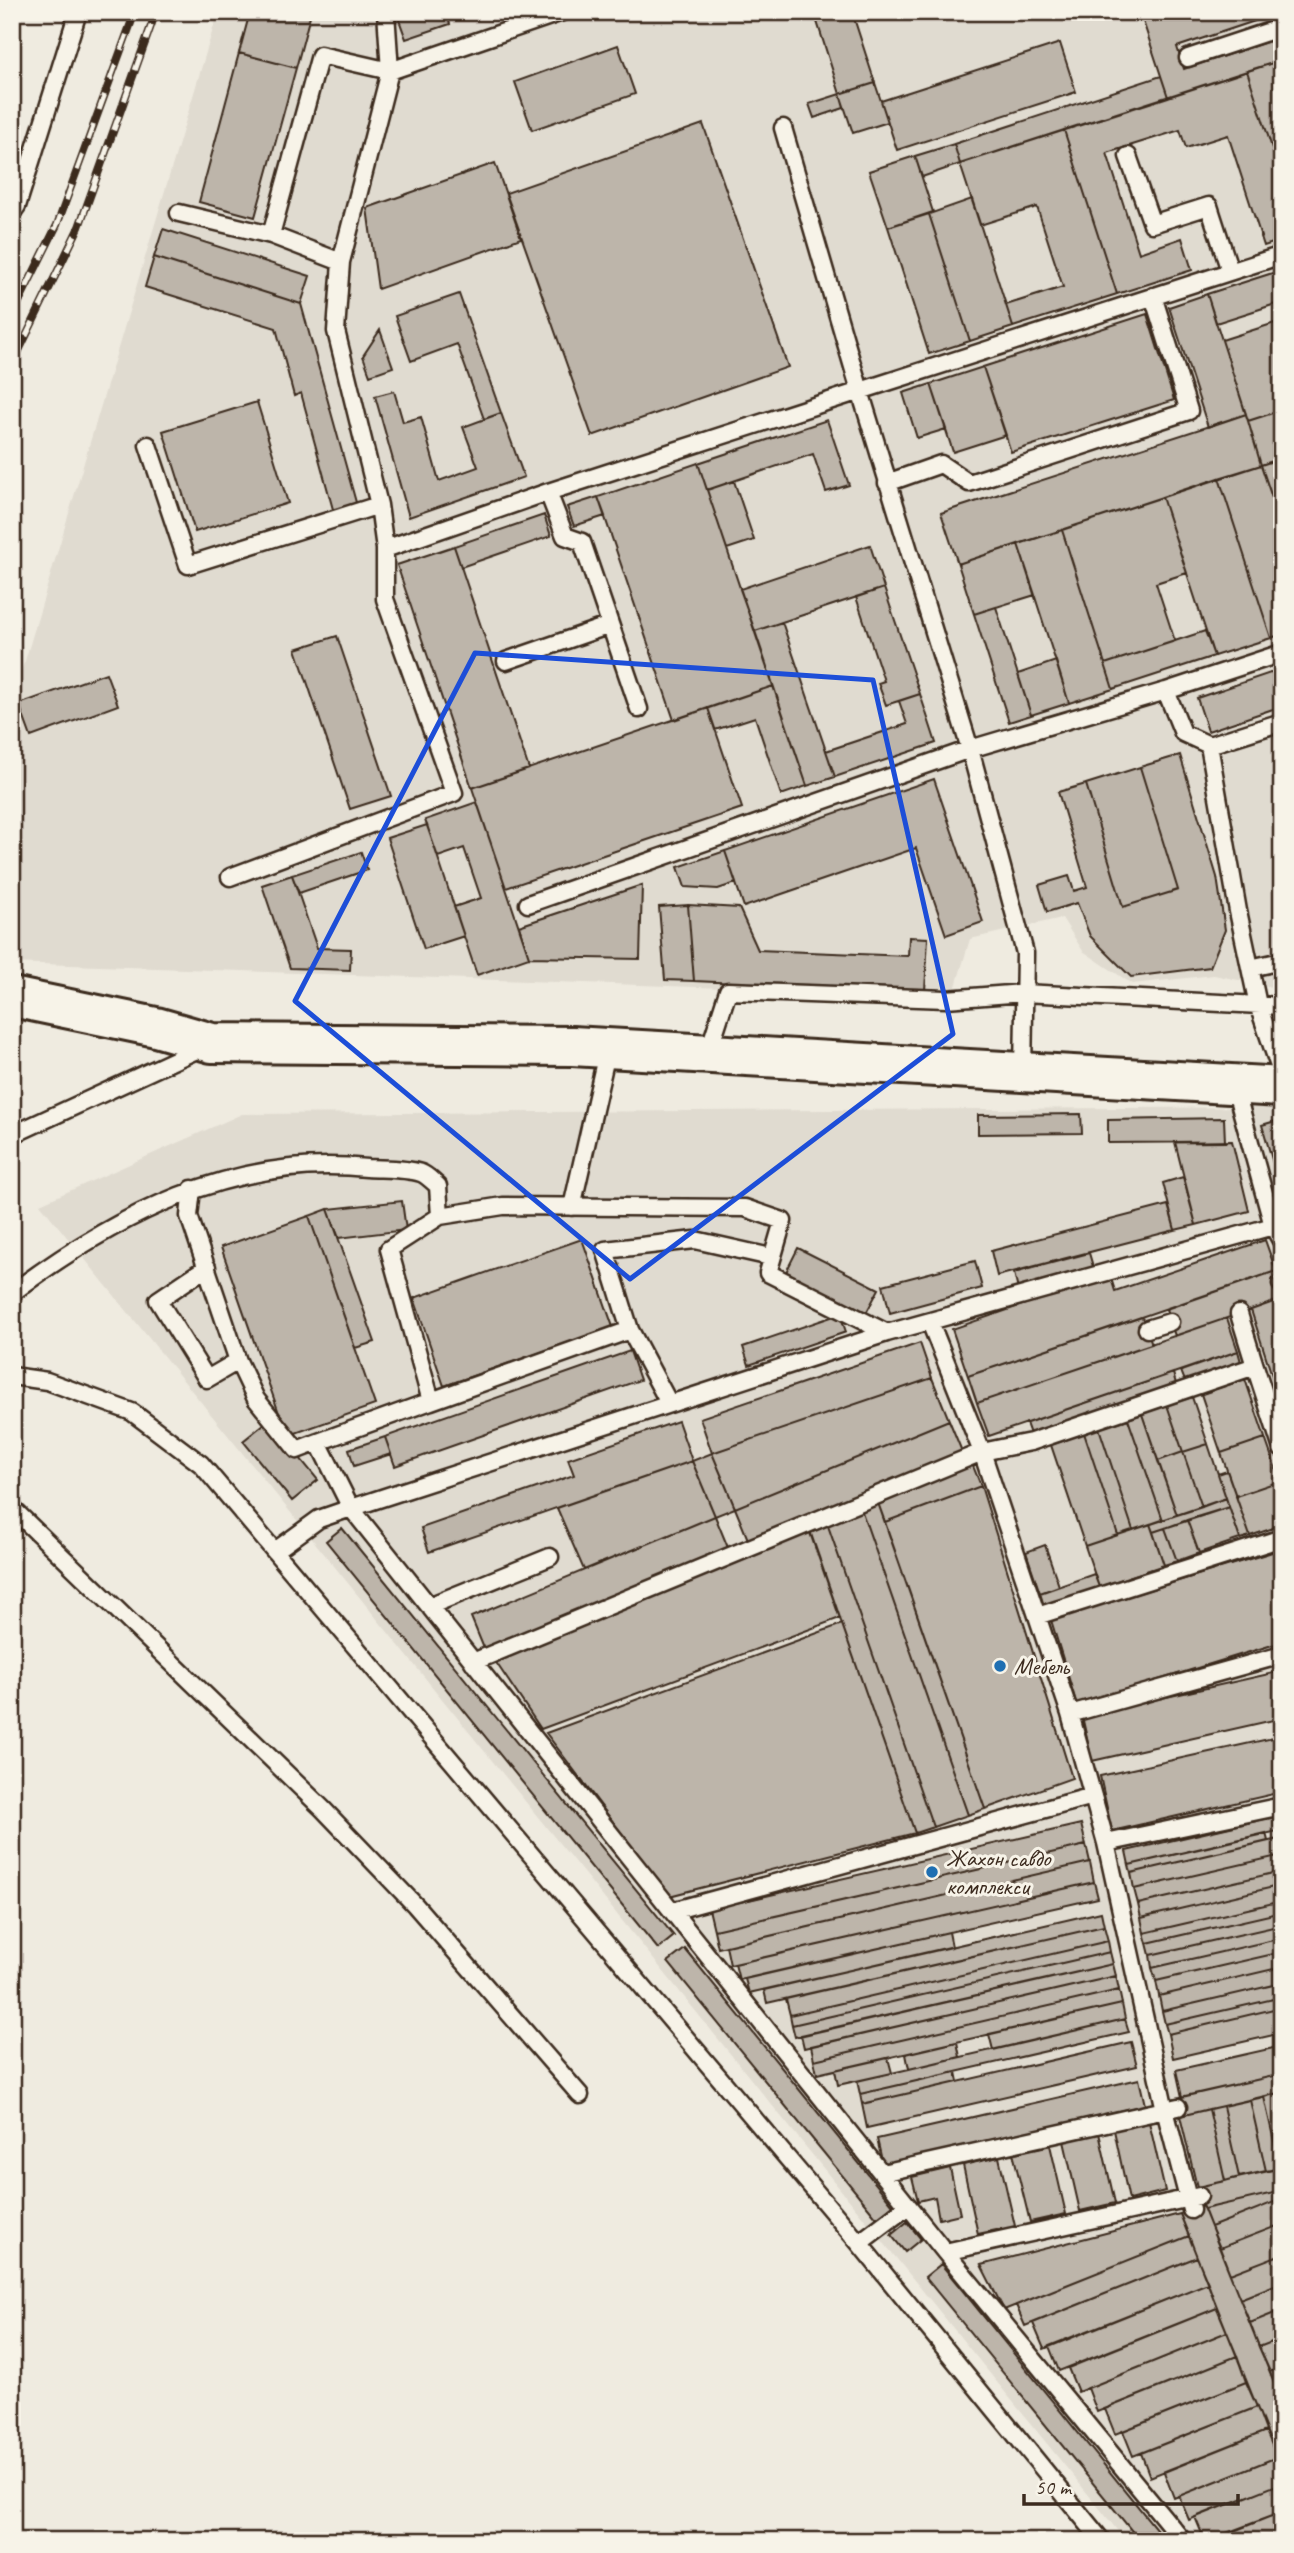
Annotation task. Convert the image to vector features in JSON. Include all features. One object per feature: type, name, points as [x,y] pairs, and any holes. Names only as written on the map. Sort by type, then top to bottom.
[{"type":"main road","points":[[12,997],[156,1027],[212,1043],[572,1046],[1282,1087]]},
{"type":"lane","points":[[12,213],[17,206],[78,12]]},
{"type":"lane","points":[[230,877],[454,793],[385,599],[385,549],[379,505],[336,331],[341,262],[390,71],[386,12]]},
{"type":"lane","points":[[271,235],[320,55],[390,71],[562,12]]},
{"type":"lane","points":[[1188,58],[1282,27]]},
{"type":"lane","points":[[783,128],[887,482],[970,749],[1025,953],[1023,1072]]},
{"type":"lane","points":[[1128,156],[1152,224],[1209,206],[1230,271]]},
{"type":"lane","points":[[179,213],[271,235],[341,262]]},
{"type":"lane","points":[[385,549],[548,492],[1282,255]]},
{"type":"lane","points":[[887,482],[941,464],[969,483],[1189,411],[1153,296]]},
{"type":"lane","points":[[148,445],[188,565],[379,505]]},
{"type":"lane","points":[[548,492],[565,536],[582,542],[639,709]]},
{"type":"lane","points":[[506,661],[610,625]]},
{"type":"lane","points":[[528,904],[970,749],[1166,691],[1282,653]]},
{"type":"lane","points":[[1166,691],[1183,733],[1209,745],[1282,722]]},
{"type":"lane","points":[[1209,745],[1258,1005],[1282,1074]]},
{"type":"lane","points":[[1250,968],[1282,961]]},
{"type":"lane","points":[[708,1053],[728,991],[946,999],[1023,993],[1282,1006]]},
{"type":"lane","points":[[12,1135],[212,1043]]},
{"type":"lane","points":[[572,1207],[608,1048]]},
{"type":"lane","points":[[1234,1084],[1273,1226],[1282,1242]]},
{"type":"lane","points":[[12,1293],[61,1256],[127,1219],[192,1189],[261,1172],[330,1164],[422,1173],[438,1186],[440,1216]]},
{"type":"lane","points":[[192,1189],[189,1216],[238,1361],[256,1399],[296,1450],[630,1330]]},
{"type":"lane","points":[[431,1401],[389,1249],[440,1216],[503,1206],[745,1208],[783,1221],[768,1273],[887,1333]]},
{"type":"lane","points":[[275,1551],[319,1518],[669,1403],[887,1333],[1273,1226]]},
{"type":"lane","points":[[669,1403],[630,1330],[605,1250],[695,1240],[771,1257]]},
{"type":"lane","points":[[207,1267],[158,1300],[207,1379],[238,1361]]},
{"type":"lane","points":[[1239,1314],[1282,1449]]},
{"type":"lane","points":[[930,1322],[966,1391],[982,1452],[1070,1714],[1106,1843],[1192,2202],[945,2252]]},
{"type":"lane","points":[[1147,1329],[1170,1322]]},
{"type":"lane","points":[[473,1661],[982,1452],[1031,1442],[1255,1366]]},
{"type":"lane","points":[[12,1376],[47,1381],[132,1412],[201,1464],[859,2243],[1102,2541]]},
{"type":"lane","points":[[318,1442],[351,1508],[945,2252],[1183,2541]]},
{"type":"lane","points":[[12,1508],[332,1819],[415,1905],[580,2095]]},
{"type":"lane","points":[[1037,1616],[1282,1538]]},
{"type":"lane","points":[[429,1606],[550,1557]]},
{"type":"lane","points":[[1070,1714],[1282,1655]]},
{"type":"lane","points":[[673,1912],[1093,1796]]},
{"type":"lane","points":[[1106,1843],[1282,1806]]},
{"type":"lane","points":[[883,2173],[1171,2108]]},
{"type":"lane","points":[[859,2243],[908,2206]]},
{"type":"highlighted area","points":[[475,653],[873,680],[953,1034],[630,1279],[295,1001]]},
{"type":"shaded area","points":[[218,12],[1282,12],[1282,989],[1214,975],[1132,984],[1083,951],[1062,918],[970,939],[953,996],[12,963],[12,691],[25,661]]},
{"type":"shaded area","name":"Жахон савдо комплекси","points":[[1282,1107],[1282,2541],[1126,2541],[40,1204],[242,1114]]},
{"type":"building","points":[[250,12],[311,12],[296,68],[239,53]]},
{"type":"building","points":[[413,12],[446,12],[450,24],[406,39],[398,17]]},
{"type":"building","points":[[814,12],[852,12],[875,83],[840,94]]},
{"type":"building","points":[[1140,12],[1282,12],[1177,47],[1184,69],[1282,37],[1282,60],[1168,97]]},
{"type":"building","points":[[1060,43],[1076,92],[897,150],[881,101]]},
{"type":"building","points":[[618,45],[635,94],[532,130],[515,82]]},
{"type":"building","points":[[239,53],[296,68],[255,217],[199,202]]},
{"type":"building","points":[[1282,60],[1282,179],[1247,71]]},
{"type":"building","points":[[1247,71],[1282,179],[1282,240],[1264,246],[1228,135],[1186,148],[1180,130],[1107,153],[1139,253],[1182,238],[1192,270],[1117,294],[1064,130]]},
{"type":"building","points":[[1161,76],[1168,97],[960,164],[954,144]]},
{"type":"building","points":[[875,83],[888,122],[853,133],[840,94]]},
{"type":"building","points":[[840,94],[844,108],[814,118],[809,104]]},
{"type":"building","points":[[703,124],[788,367],[592,436],[506,193]]},
{"type":"building","points":[[1064,130],[1117,294],[1013,327],[1006,305],[1063,287],[1037,207],[980,225],[960,164]]},
{"type":"building","points":[[954,144],[960,164],[922,177],[915,156]]},
{"type":"building","points":[[915,156],[933,212],[888,227],[869,171]]},
{"type":"building","points":[[495,163],[521,238],[378,289],[367,208]]},
{"type":"building","points":[[972,199],[1013,327],[970,341],[929,214]]},
{"type":"building","points":[[929,214],[970,341],[929,354],[888,227]]},
{"type":"building","points":[[163,229],[310,276],[301,304],[154,257]]},
{"type":"building","points":[[154,257],[301,304],[357,506],[334,513],[301,393],[294,396],[276,328],[145,287]]},
{"type":"building","points":[[1282,270],[1282,302],[1216,323],[1207,294]]},
{"type":"building","points":[[459,294],[501,413],[484,419],[457,344],[411,361],[395,316]]},
{"type":"building","points":[[1207,294],[1246,414],[1208,427],[1169,307]]},
{"type":"building","points":[[1147,314],[1174,400],[1011,452],[983,367]]},
{"type":"building","points":[[1278,322],[1282,335],[1282,410],[1248,421],[1222,340]]},
{"type":"building","points":[[380,330],[393,367],[370,375],[363,356]]},
{"type":"building","points":[[983,367],[1006,435],[953,452],[931,384]]},
{"type":"building","points":[[931,384],[946,429],[917,438],[903,393]]},
{"type":"building","points":[[394,391],[403,422],[421,417],[439,481],[478,467],[463,427],[501,413],[524,477],[409,517],[375,396]]},
{"type":"building","points":[[257,402],[288,503],[195,532],[163,431]]},
{"type":"building","points":[[1282,410],[1282,458],[1261,465],[1248,421]]},
{"type":"building","points":[[1246,414],[1261,465],[958,564],[941,513]]},
{"type":"building","points":[[827,420],[849,485],[826,492],[813,454],[707,490],[698,463]]},
{"type":"building","points":[[1282,458],[1282,495],[1272,498],[1261,465]]},
{"type":"building","points":[[698,463],[773,686],[674,720],[598,497]]},
{"type":"building","points":[[1261,465],[1282,527],[1282,634],[1271,638],[1219,478]]},
{"type":"building","points":[[1219,478],[1271,638],[1214,656],[1162,497]]},
{"type":"building","points":[[734,481],[754,540],[727,549],[707,490]]},
{"type":"building","points":[[598,497],[605,516],[574,526],[567,507]]},
{"type":"building","points":[[1162,497],[1187,573],[1156,583],[1175,641],[1105,664],[1062,530]]},
{"type":"building","points":[[544,515],[551,536],[461,567],[454,546]]},
{"type":"building","points":[[1062,530],[1113,689],[1069,703],[1018,544]]},
{"type":"building","points":[[1018,544],[1035,595],[974,614],[958,564]]},
{"type":"building","points":[[870,545],[884,588],[755,631],[740,589]]},
{"type":"building","points":[[454,546],[529,769],[472,788],[397,565]]},
{"type":"building","points":[[884,588],[920,694],[886,705],[878,683],[884,681],[856,597]]},
{"type":"building","points":[[996,607],[1031,715],[1009,722],[974,614]]},
{"type":"building","points":[[782,622],[835,777],[807,786],[755,631]]},
{"type":"building","points":[[1205,631],[1214,656],[1113,689],[1105,664]]},
{"type":"building","points":[[337,636],[391,796],[350,809],[296,649]]},
{"type":"building","points":[[1056,661],[1069,703],[1031,715],[1018,674]]},
{"type":"building","points":[[1282,669],[1282,706],[1208,731],[1197,698]]},
{"type":"building","points":[[106,673],[118,705],[31,737],[19,704]]},
{"type":"building","points":[[773,686],[807,786],[781,795],[755,717],[715,730],[708,708]]},
{"type":"building","points":[[920,694],[936,743],[835,777],[826,751],[907,724],[899,701]]},
{"type":"building","points":[[708,708],[742,808],[506,888],[472,788]]},
{"type":"building","points":[[1180,755],[1217,877],[1225,930],[1210,967],[1131,977],[1090,936],[1077,903],[1047,912],[1039,885],[1069,876],[1074,891],[1087,887],[1058,792],[1086,784],[1123,907],[1178,890],[1140,767]]},
{"type":"building","points":[[1140,767],[1178,890],[1123,907],[1086,784]]},
{"type":"building","points":[[934,779],[983,922],[946,935],[916,848],[744,907],[725,851]]},
{"type":"building","points":[[477,802],[529,957],[477,975],[454,907],[481,898],[464,848],[438,857],[425,820]]},
{"type":"building","points":[[427,825],[464,936],[424,949],[387,838]]},
{"type":"building","points":[[725,851],[736,883],[718,889],[685,887],[678,867]]},
{"type":"building","points":[[361,852],[367,870],[299,893],[292,875]]},
{"type":"building","points":[[292,875],[317,948],[351,949],[350,970],[290,968],[262,885]]},
{"type":"building","points":[[642,885],[640,959],[529,957],[519,926]]},
{"type":"building","points":[[688,905],[694,981],[665,980],[659,907]]},
{"type":"building","points":[[688,905],[739,908],[758,950],[908,956],[909,937],[928,938],[925,991],[694,981]]},
{"type":"building","points":[[1081,1114],[1082,1133],[978,1134],[978,1115]]},
{"type":"building","points":[[1224,1118],[1225,1142],[1108,1143],[1108,1120]]},
{"type":"building","points":[[1282,1119],[1282,1194],[1262,1125]]},
{"type":"building","points":[[1232,1141],[1249,1211],[1196,1225],[1175,1142]]},
{"type":"building","points":[[1183,1177],[1196,1225],[1175,1230],[1163,1183]]},
{"type":"building","points":[[402,1201],[406,1230],[339,1238],[328,1209]]},
{"type":"building","points":[[1168,1205],[1175,1230],[997,1276],[991,1251]]},
{"type":"building","points":[[328,1209],[375,1342],[355,1348],[309,1216]]},
{"type":"building","points":[[309,1216],[375,1405],[287,1436],[221,1247]]},
{"type":"building","points":[[582,1239],[613,1327],[444,1386],[414,1298]]},
{"type":"building","points":[[1265,1240],[1276,1271],[968,1376],[952,1329],[1110,1275],[1115,1291]]},
{"type":"building","points":[[798,1248],[879,1289],[865,1315],[785,1274]]},
{"type":"building","points":[[1089,1253],[1094,1270],[1018,1290],[1014,1273]]},
{"type":"building","points":[[975,1261],[982,1288],[890,1313],[883,1285]]},
{"type":"building","points":[[1276,1271],[1282,1287],[1282,1299],[1175,1336],[1166,1309]]},
{"type":"building","points":[[1282,1299],[1282,1407],[1251,1310]]},
{"type":"building","points":[[840,1314],[846,1332],[749,1365],[743,1347]]},
{"type":"building","points":[[1142,1317],[1152,1344],[977,1403],[968,1376]]},
{"type":"building","points":[[1227,1318],[1238,1351],[989,1436],[977,1403]]},
{"type":"building","points":[[920,1343],[932,1378],[712,1453],[700,1418]]},
{"type":"building","points":[[630,1351],[640,1380],[395,1466],[385,1437]]},
{"type":"building","points":[[1238,1351],[1241,1362],[1185,1381],[1181,1371]]},
{"type":"building","points":[[1173,1373],[1176,1384],[1030,1434],[1026,1423]]},
{"type":"building","points":[[932,1378],[949,1420],[735,1508],[712,1453]]},
{"type":"building","points":[[1245,1379],[1265,1438],[1221,1453],[1201,1394]]},
{"type":"building","points":[[1192,1397],[1208,1444],[1183,1452],[1167,1405]]},
{"type":"building","points":[[1167,1405],[1183,1452],[1158,1461],[1142,1414]]},
{"type":"building","points":[[1142,1414],[1177,1515],[1163,1520],[1128,1419]]},
{"type":"building","points":[[1128,1419],[1163,1520],[1133,1530],[1099,1428]]},
{"type":"building","points":[[269,1420],[318,1480],[292,1501],[243,1441]]},
{"type":"building","points":[[949,1420],[963,1454],[749,1542],[735,1508]]},
{"type":"building","points":[[678,1421],[692,1461],[429,1552],[421,1528],[574,1475],[568,1459]]},
{"type":"building","points":[[1099,1428],[1133,1530],[1118,1535],[1084,1433]]},
{"type":"building","points":[[1084,1433],[1118,1535],[1085,1546],[1051,1445]]},
{"type":"building","points":[[385,1437],[391,1454],[354,1466],[349,1449]]},
{"type":"building","points":[[1265,1438],[1280,1481],[1236,1496],[1221,1453]]},
{"type":"building","points":[[1208,1444],[1226,1498],[1202,1507],[1183,1452]]},
{"type":"building","points":[[1183,1452],[1202,1507],[1177,1515],[1158,1461]]},
{"type":"building","points":[[712,1453],[735,1508],[715,1516],[692,1461]]},
{"type":"building","points":[[692,1461],[715,1516],[584,1570],[557,1508]]},
{"type":"building","points":[[971,1461],[981,1486],[885,1522],[877,1500]]},
{"type":"building","points":[[1227,1471],[1250,1536],[1240,1539],[1218,1474]]},
{"type":"building","points":[[1280,1481],[1282,1525],[1250,1536],[1236,1496]]},
{"type":"building","points":[[981,1486],[1072,1778],[985,1809],[885,1522]]},
{"type":"building","points":[[1226,1498],[1229,1507],[1153,1532],[1150,1524]]},
{"type":"building","points":[[877,1500],[985,1809],[968,1815],[860,1506]]},
{"type":"building","points":[[860,1506],[968,1815],[933,1827],[826,1520]]},
{"type":"building","points":[[1229,1507],[1240,1539],[1199,1553],[1187,1520]]},
{"type":"building","points":[[715,1516],[729,1550],[485,1651],[471,1617]]},
{"type":"building","points":[[826,1520],[933,1827],[915,1833],[808,1527]]},
{"type":"building","points":[[1187,1520],[1199,1553],[1177,1561],[1165,1528]]},
{"type":"building","points":[[1150,1524],[1164,1565],[1099,1587],[1085,1546]]},
{"type":"building","points":[[342,1528],[674,1936],[658,1949],[326,1541]]},
{"type":"building","points":[[1165,1528],[1177,1561],[1164,1565],[1153,1532]]},
{"type":"building","points":[[810,1531],[840,1618],[541,1729],[493,1658]]},
{"type":"building","points":[[1045,1545],[1059,1586],[1040,1593],[1026,1552]]},
{"type":"building","points":[[1282,1549],[1282,1642],[1077,1705],[1051,1620]]},
{"type":"building","points":[[1094,1574],[1099,1587],[1044,1606],[1040,1593]]},
{"type":"building","points":[[842,1624],[915,1833],[669,1896],[546,1733]]},
{"type":"building","points":[[1282,1671],[1282,1718],[1092,1761],[1082,1716]]},
{"type":"building","points":[[1282,1736],[1282,1792],[1112,1831],[1100,1776]]},
{"type":"building","points":[[1282,1815],[1282,1830],[1129,1865],[1126,1851]]},
{"type":"building","points":[[1081,1824],[1086,1845],[714,1930],[709,1909]]},
{"type":"building","points":[[1266,1833],[1268,1841],[1131,1873],[1129,1865]]},
{"type":"building","points":[[1282,1838],[1282,1855],[1134,1889],[1131,1873]]},
{"type":"building","points":[[1086,1845],[1090,1862],[718,1948],[714,1930]]},
{"type":"building","points":[[1282,1855],[1282,1871],[1138,1904],[1134,1889]]},
{"type":"building","points":[[1090,1862],[1094,1882],[730,1965],[726,1946]]},
{"type":"building","points":[[1282,1871],[1282,1885],[1141,1918],[1138,1904]]},
{"type":"building","points":[[1094,1882],[1098,1898],[739,1980],[735,1964]]},
{"type":"building","points":[[1282,1885],[1282,1901],[1144,1933],[1141,1918]]},
{"type":"building","points":[[1282,1901],[1282,1912],[1147,1943],[1144,1933]]},
{"type":"building","points":[[1101,1912],[1104,1926],[767,2003],[764,1990]]},
{"type":"building","points":[[1282,1912],[1282,1925],[1150,1955],[1147,1943]]},
{"type":"building","points":[[1282,1925],[1282,1938],[1152,1968],[1150,1955]]},
{"type":"building","points":[[1104,1926],[1108,1941],[790,2015],[786,1999]]},
{"type":"building","points":[[949,1932],[952,1947],[749,1993],[745,1979]]},
{"type":"building","points":[[1282,1938],[1282,1952],[1156,1981],[1152,1968]]},
{"type":"building","points":[[1108,1941],[1110,1952],[792,2025],[790,2015]]},
{"type":"building","points":[[685,1949],[893,2205],[877,2218],[668,1962]]},
{"type":"building","points":[[1110,1952],[1113,1964],[795,2037],[792,2025]]},
{"type":"building","points":[[1282,1952],[1282,1967],[1159,1996],[1156,1981]]},
{"type":"building","points":[[1113,1964],[1116,1976],[804,2048],[801,2035]]},
{"type":"building","points":[[1282,1967],[1282,1983],[1162,2011],[1159,1996]]},
{"type":"building","points":[[1116,1976],[1119,1990],[814,2060],[811,2046]]},
{"type":"building","points":[[1282,1983],[1282,1997],[1165,2024],[1162,2011]]},
{"type":"building","points":[[1119,1990],[1122,2004],[817,2074],[814,2060]]},
{"type":"building","points":[[1282,1997],[1282,2007],[1168,2034],[1165,2024]]},
{"type":"building","points":[[1122,2004],[1125,2019],[993,2050],[989,2034]]},
{"type":"building","points":[[1282,2007],[1282,2033],[1173,2058],[1168,2034]]},
{"type":"building","points":[[1125,2019],[1129,2032],[860,2094],[857,2081]]},
{"type":"building","points":[[957,2042],[960,2057],[909,2069],[906,2054]]},
{"type":"building","points":[[1131,2042],[1137,2066],[867,2128],[862,2104]]},
{"type":"building","points":[[1282,2046],[1282,2074],[1182,2097],[1176,2070]]},
{"type":"building","points":[[888,2058],[892,2073],[838,2085],[835,2070]]},
{"type":"building","points":[[956,2072],[958,2082],[862,2104],[860,2094]]},
{"type":"building","points":[[1282,2074],[1282,2092],[1180,2116],[1176,2098]]},
{"type":"building","points":[[1139,2079],[1145,2105],[883,2165],[877,2139]]},
{"type":"building","points":[[1282,2092],[1282,2168],[1280,2168],[1264,2097]]},
{"type":"building","points":[[1264,2097],[1280,2168],[1266,2171],[1250,2100]]},
{"type":"building","points":[[1250,2100],[1266,2171],[1239,2177],[1223,2106]]},
{"type":"building","points":[[1223,2106],[1239,2177],[1225,2181],[1209,2109]]},
{"type":"building","points":[[1209,2109],[1225,2181],[1197,2187],[1180,2116]]},
{"type":"building","points":[[1149,2122],[1165,2191],[1129,2200],[1114,2130]]},
{"type":"building","points":[[1099,2133],[1115,2203],[1080,2211],[1064,2141]]},
{"type":"building","points":[[1050,2145],[1066,2214],[1030,2222],[1013,2153]]},
{"type":"building","points":[[999,2157],[1015,2226],[978,2234],[963,2165]]},
{"type":"building","points":[[950,2168],[960,2214],[939,2219],[935,2197],[918,2201],[912,2177]]},
{"type":"building","points":[[1282,2168],[1282,2191],[1204,2209],[1201,2206],[1197,2187]]},
{"type":"building","points":[[1282,2191],[1282,2199],[1211,2227],[1204,2209]]},
{"type":"building","points":[[1282,2199],[1282,2224],[1220,2248],[1211,2227]]},
{"type":"building","points":[[1202,2205],[1282,2403],[1282,2470],[1180,2214]]},
{"type":"building","points":[[1180,2214],[1189,2236],[1004,2310],[981,2265]]},
{"type":"building","points":[[907,2222],[921,2239],[905,2252],[891,2235]]},
{"type":"building","points":[[1282,2224],[1282,2254],[1230,2274],[1220,2248]]},
{"type":"building","points":[[1189,2236],[1197,2257],[1025,2326],[1016,2305]]},
{"type":"building","points":[[1282,2254],[1282,2282],[1240,2299],[1230,2274]]},
{"type":"building","points":[[1197,2257],[1208,2283],[1044,2349],[1033,2323]]},
{"type":"building","points":[[941,2264],[1166,2541],[1140,2541],[925,2277]]},
{"type":"building","points":[[1282,2282],[1282,2310],[1250,2323],[1240,2299]]},
{"type":"building","points":[[1208,2283],[1217,2308],[1059,2371],[1049,2346]]},
{"type":"building","points":[[1217,2308],[1227,2332],[1078,2392],[1068,2368]]},
{"type":"building","points":[[1282,2310],[1282,2338],[1259,2347],[1250,2323]]},
{"type":"building","points":[[1227,2332],[1237,2356],[1097,2412],[1088,2388]]},
{"type":"building","points":[[1282,2338],[1282,2367],[1270,2372],[1259,2347]]},
{"type":"building","points":[[1237,2356],[1246,2382],[1115,2434],[1105,2409]]},
{"type":"building","points":[[1282,2367],[1282,2397],[1280,2398],[1270,2372]]},
{"type":"building","points":[[1246,2382],[1257,2407],[1133,2456],[1123,2431]]},
{"type":"building","points":[[1257,2407],[1266,2431],[1150,2477],[1141,2453]]},
{"type":"building","points":[[1266,2431],[1277,2457],[1174,2498],[1164,2472]]},
{"type":"building","points":[[1277,2457],[1282,2470],[1282,2483],[1189,2520],[1179,2496]]},
{"type":"building","points":[[1282,2483],[1282,2512],[1205,2541],[1195,2517]]},
{"type":"building","points":[[1282,2512],[1282,2539],[1214,2539]]},
{"type":"railway","points":[[12,316],[57,225],[135,12]]},
{"type":"railway","points":[[12,365],[79,227],[156,12]]},
{"type":"place","name":"Мебель","points":[[1000,1666]]},
{"type":"place","name":"Жахон савдо комплекси","points":[[932,1872]]}]
